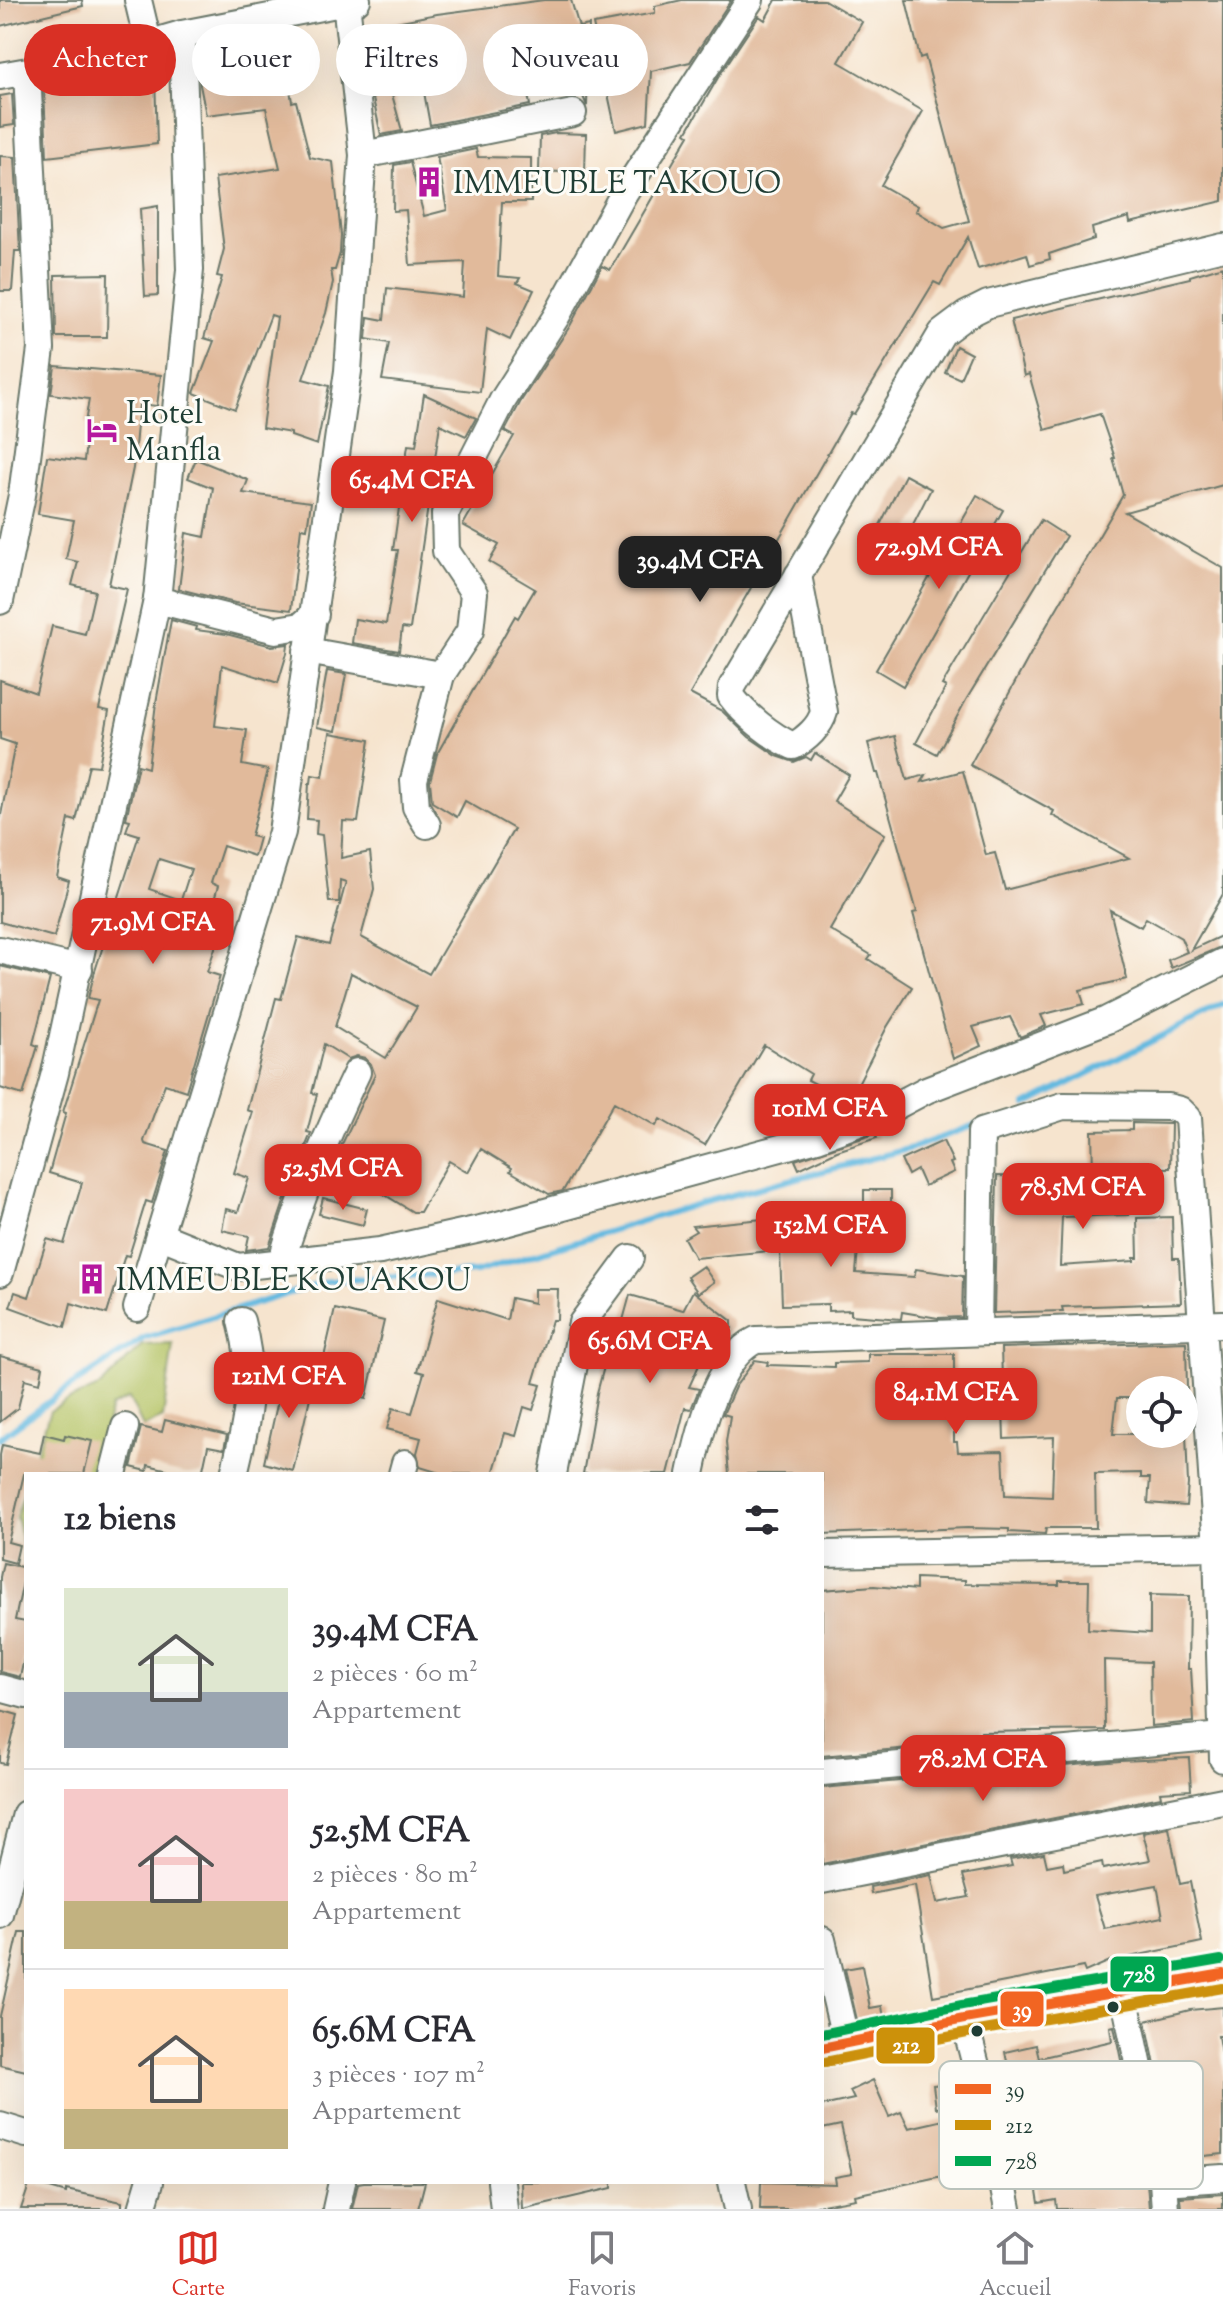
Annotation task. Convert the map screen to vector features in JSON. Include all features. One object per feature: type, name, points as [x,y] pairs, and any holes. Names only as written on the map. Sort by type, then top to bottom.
[{"type":"street","points":[[138,0],[144,24]]},
{"type":"street","points":[[427,825],[416,807],[414,780],[441,675],[470,631],[474,593],[446,551],[445,514],[503,400],[556,317],[624,193],[750,0]]},
{"type":"street","points":[[137,1308],[282,832],[348,371],[363,155],[337,2],[176,35]]},
{"type":"street","points":[[0,1273],[6,1232],[55,1073],[157,600],[190,270],[182,34]]},
{"type":"street","points":[[0,76],[24,72]]},
{"type":"street","points":[[0,601],[22,495],[41,349],[28,96]]},
{"type":"street","points":[[363,155],[573,113]]},
{"type":"street","points":[[798,575],[824,712],[821,722],[793,746],[737,704],[731,696],[732,687],[798,575],[942,333],[966,315],[988,304],[1223,247]]},
{"type":"street","points":[[157,600],[276,630],[301,626],[315,614]]},
{"type":"street","points":[[307,651],[441,675]]},
{"type":"street","points":[[0,950],[79,969]]},
{"type":"street","points":[[159,1235],[238,1267],[380,1251],[494,1226],[817,1138],[875,1117],[926,1090],[1107,1020],[1223,962]]},
{"type":"street","points":[[282,1260],[303,1193],[357,1072]]},
{"type":"street","points":[[824,1772],[1222,1748],[1213,1324],[1188,1118],[1180,1110],[1168,1107],[1063,1106],[984,1129],[980,1135],[978,1332]]},
{"type":"street","points":[[553,1472],[582,1323],[630,1258]]},
{"type":"street","points":[[234,1472],[250,1404],[250,1359],[241,1321]]},
{"type":"street","points":[[691,1472],[697,1442],[727,1367],[744,1345],[767,1338],[1213,1324]]},
{"type":"street","points":[[114,1472],[125,1427]]},
{"type":"street","points":[[824,1554],[1217,1547]]},
{"type":"street","points":[[0,1688],[24,1694]]},
{"type":"street","points":[[824,1880],[1223,1801]]},
{"type":"street","points":[[0,1915],[24,1822]]},
{"type":"street","points":[[824,1958],[834,2045],[1223,1974]]},
{"type":"street","points":[[1123,1990],[1138,2061]]},
{"type":"street","points":[[964,2019],[975,2061]]},
{"type":"street","points":[[0,2126],[24,2133]]},
{"type":"street","points":[[1203,2179],[1223,2178]]},
{"type":"street","points":[[142,2209],[149,2184]]},
{"type":"street","points":[[336,2209],[342,2184]]},
{"type":"street","points":[[501,2184],[504,2209]]},
{"type":"street","points":[[732,2184],[738,2209]]},
{"type":"street","points":[[1004,2189],[1008,2209]]},
{"type":"street","points":[[1164,2189],[1165,2209]]},
{"type":"green space","points":[[173,1344],[163,1418],[143,1427],[129,1398],[111,1407],[96,1459],[89,1472],[30,1472],[50,1411],[101,1386],[142,1345]]},
{"type":"green space","points":[[24,1491],[24,1542],[16,1517]]},
{"type":"building","points":[[0,0],[82,0],[83,6],[0,26]]},
{"type":"building","points":[[544,0],[571,0],[578,24],[483,24],[483,96],[528,96],[530,105],[430,125],[425,96],[467,96],[467,24],[386,24]]},
{"type":"building","points":[[682,0],[731,0],[690,62],[651,71],[648,123],[616,131],[608,96],[648,96],[648,24],[593,24],[655,13],[655,6]]},
{"type":"building","points":[[776,0],[824,0],[862,22],[839,62],[923,111],[881,185],[918,206],[916,211],[944,228],[969,221],[925,56],[920,58],[906,0],[1223,0],[1223,201],[1130,223],[1129,217],[1092,228],[1094,239],[1049,254],[1050,259],[1030,265],[1027,254],[978,269],[968,237],[940,285],[934,282],[854,414],[851,413],[690,694],[722,711],[749,737],[777,756],[794,762],[806,757],[811,760],[815,753],[849,775],[834,801],[885,834],[830,930],[871,955],[868,959],[912,987],[887,1027],[849,1101],[808,1080],[811,1074],[764,1045],[705,1145],[660,1119],[656,1126],[614,1102],[563,1191],[549,1194],[481,1149],[468,1172],[449,1161],[420,1212],[413,1212],[333,1163],[375,1075],[365,1058],[357,1056],[348,1059],[324,1044],[312,1093],[317,1094],[307,1132],[311,1133],[269,1247],[246,1250],[249,1236],[222,1230],[226,1209],[238,1212],[249,1178],[234,1173],[253,1112],[247,1110],[276,998],[281,999],[298,937],[329,945],[346,882],[340,880],[339,902],[329,902],[322,835],[316,834],[317,820],[307,819],[312,775],[323,777],[330,733],[370,740],[358,822],[343,821],[341,858],[370,852],[374,889],[361,937],[429,974],[514,829],[465,801],[457,817],[432,802],[430,781],[437,754],[515,616],[518,618],[535,589],[489,562],[499,545],[463,525],[514,436],[505,431],[521,401],[570,326],[602,266],[610,270],[689,135],[686,133],[719,76],[759,16],[765,20]],"holes":[[[351,973],[417,1007],[386,1058],[335,1027]]]},
{"type":"building","points":[[12,94],[14,125],[0,127],[0,96]]},
{"type":"building","points":[[44,96],[156,96],[157,144],[47,157]]},
{"type":"building","points":[[202,96],[291,96],[292,102],[296,101],[310,157],[333,162],[340,253],[335,270],[331,270],[333,282],[326,313],[303,379],[329,386],[317,445],[291,436],[291,433],[262,428],[277,317],[271,315],[235,409],[194,393],[214,341],[204,338],[222,277],[217,276],[224,249],[215,178],[280,168],[266,108],[206,115]]},
{"type":"building","points":[[372,96],[392,96],[402,131],[381,135]]},
{"type":"building","points":[[586,134],[585,173],[539,171],[540,136]]},
{"type":"building","points":[[476,149],[478,157],[531,158],[531,202],[502,202],[498,276],[520,278],[517,283],[534,290],[510,340],[487,329],[480,392],[382,380],[389,343],[366,339],[368,317],[384,320],[387,288],[463,297],[465,262],[410,265],[406,210],[393,211],[394,165],[410,162],[424,216],[447,210],[437,157]]},
{"type":"building","points":[[0,156],[15,157],[20,251],[15,251],[12,291],[0,291]]},
{"type":"building","points":[[158,206],[158,295],[145,296],[140,209]]},
{"type":"building","points":[[1223,266],[1223,485],[1125,512],[1223,568],[1223,894],[1191,950],[1223,935],[1223,946],[1171,968],[1168,960],[1187,952],[1181,938],[1146,918],[1141,927],[1110,910],[1127,979],[1080,990],[1084,1004],[1041,1015],[1046,1026],[1020,1037],[1010,1017],[973,1027],[981,1046],[953,1059],[913,913],[917,912],[868,743],[895,736],[907,780],[926,775],[922,782],[963,771],[986,855],[995,853],[1005,890],[1129,858],[1052,815],[1054,811],[970,765],[1123,495],[1115,458],[1100,414],[1045,430],[1029,374],[1024,376],[1011,320],[1190,278]]},
{"type":"building","points":[[108,274],[107,337],[56,337],[55,275]]},
{"type":"building","points":[[956,346],[971,354],[960,379],[945,372]]},
{"type":"building","points":[[55,366],[161,375],[157,406],[139,404],[133,468],[109,585],[127,589],[99,709],[109,711],[99,766],[89,765],[76,821],[69,819],[57,877],[69,881],[54,937],[0,922],[0,820],[15,744],[0,739],[0,680],[36,693],[52,626],[85,634],[95,591],[72,585],[78,562],[66,559],[74,520],[38,514],[47,456],[84,461],[89,399],[51,394]]},
{"type":"building","points":[[424,394],[476,418],[466,436],[440,424],[410,629],[402,628],[399,651],[352,643],[355,619],[386,624],[398,550],[393,550],[408,445],[416,446]]},
{"type":"building","points":[[196,459],[248,480],[243,493],[311,502],[307,529],[301,528],[291,610],[235,603],[179,589],[186,533],[205,537],[213,488],[188,478]]},
{"type":"building","points":[[905,475],[931,489],[904,542],[878,529]]},
{"type":"building","points":[[977,495],[1003,510],[903,686],[876,670]]},
{"type":"building","points":[[1041,520],[1066,536],[966,700],[937,754],[916,743],[946,687],[942,685]]},
{"type":"building","points":[[171,620],[197,627],[196,630],[272,646],[288,644],[278,683],[222,665],[215,726],[247,730],[242,765],[268,770],[251,836],[259,838],[254,856],[223,846],[211,883],[218,886],[213,904],[228,909],[207,972],[220,976],[186,1091],[165,1084],[144,1141],[168,1151],[152,1203],[146,1201],[107,1314],[71,1303],[65,1327],[10,1307],[15,1292],[29,1297],[47,1239],[64,1244],[82,1183],[49,1173],[66,1113],[63,1112],[98,1000],[88,998],[95,971],[139,835],[126,831],[130,820],[126,819],[138,765],[148,768]],"holes":[[[159,859],[191,869],[181,900],[149,889]]]},
{"type":"building","points":[[327,671],[346,674],[336,731],[317,727]]},
{"type":"building","points":[[0,966],[50,978],[33,1044],[38,1046],[23,1095],[0,1088]]},
{"type":"building","points":[[1132,1123],[1171,1124],[1170,1168],[1128,1167],[1129,1215],[1062,1217],[1060,1266],[1134,1261],[1138,1258],[1137,1218],[1172,1217],[1173,1258],[1179,1258],[1181,1303],[994,1313],[997,1176],[1042,1177],[1042,1171],[1093,1170],[1092,1131],[1132,1130]]},
{"type":"building","points":[[875,1134],[877,1138],[837,1151],[799,1169],[795,1160]]},
{"type":"building","points":[[943,1141],[953,1162],[950,1163],[954,1172],[924,1186],[917,1170],[908,1175],[901,1160]]},
{"type":"building","points":[[864,1190],[891,1190],[891,1227],[864,1227]]},
{"type":"building","points":[[323,1198],[367,1209],[363,1225],[319,1214]]},
{"type":"building","points":[[772,1218],[772,1222],[832,1220],[860,1223],[856,1273],[914,1277],[916,1269],[963,1276],[962,1317],[938,1318],[902,1312],[901,1319],[851,1315],[851,1310],[828,1311],[828,1304],[782,1305],[780,1250],[695,1258],[684,1238],[696,1231],[692,1226]]},
{"type":"building","points":[[703,1266],[714,1282],[698,1293],[687,1277]]},
{"type":"building","points":[[534,1289],[558,1289],[557,1320],[552,1320],[533,1383],[541,1385],[533,1410],[524,1407],[516,1436],[505,1433],[494,1472],[436,1472],[420,1467],[417,1453],[421,1438],[387,1429],[393,1408],[412,1413],[424,1373],[417,1371],[438,1298],[507,1320],[511,1298],[534,1303]]},
{"type":"building","points":[[693,1291],[732,1321],[732,1328],[702,1351],[705,1352],[689,1387],[699,1389],[691,1409],[685,1408],[669,1472],[583,1472],[597,1393],[608,1352],[614,1353],[630,1295],[683,1310]]},
{"type":"building","points":[[335,1309],[384,1321],[366,1399],[317,1388]]},
{"type":"building","points":[[1186,1342],[1187,1376],[1126,1376],[1126,1398],[1117,1398],[1113,1434],[1126,1434],[1126,1448],[1187,1448],[1186,1506],[1148,1503],[1150,1478],[1141,1478],[1141,1473],[1095,1474],[1096,1528],[1046,1528],[1045,1534],[967,1528],[824,1534],[824,1472],[729,1472],[726,1442],[730,1416],[723,1414],[735,1387],[755,1360],[768,1362],[767,1365],[834,1367],[834,1363],[868,1362],[868,1354],[954,1354],[954,1442],[957,1442],[958,1452],[1003,1451],[1005,1495],[1052,1497],[1054,1437],[1004,1439],[1001,1348]]},
{"type":"building","points":[[0,1356],[43,1367],[40,1383],[25,1379],[18,1408],[0,1422]]},
{"type":"building","points":[[285,1369],[315,1376],[293,1471],[264,1463]]},
{"type":"building","points":[[165,1420],[227,1435],[224,1449],[208,1446],[202,1472],[177,1472],[148,1465],[147,1471],[131,1467],[141,1427],[162,1432]]},
{"type":"building","points":[[44,1434],[92,1441],[84,1472],[24,1472],[8,1542],[19,1545],[15,1563],[0,1559],[2,1445],[40,1453]]},
{"type":"building","points":[[3,1563],[24,1568],[15,1620],[24,1622],[24,1659],[20,1677],[0,1672],[0,1577]]},
{"type":"building","points":[[916,1578],[965,1580],[965,1584],[1059,1585],[1059,1581],[1089,1581],[1088,1629],[1150,1633],[1150,1595],[1189,1596],[1188,1669],[1191,1669],[1194,1722],[1151,1726],[1150,1662],[1104,1660],[1105,1730],[981,1732],[981,1736],[969,1736],[969,1740],[914,1740],[914,1746],[909,1748],[824,1756],[824,1590],[874,1586],[916,1590]]},
{"type":"building","points":[[0,1710],[18,1715],[6,1764],[0,1763]]},
{"type":"building","points":[[1189,1758],[1191,1790],[1160,1792],[1161,1797],[824,1864],[824,1788],[1120,1761]]},
{"type":"building","points":[[1169,1828],[1180,1884],[1190,1882],[1202,1942],[1110,1961],[1085,1972],[1083,1967],[933,1996],[915,1885],[871,1894],[870,1887],[931,1875],[937,1903],[969,1897],[963,1875],[1012,1866],[1010,1859],[1044,1853],[1047,1866],[1063,1863],[1064,1870],[1102,1862],[1103,1869],[1150,1860],[1143,1833]],"holes":[[[1157,1885],[1163,1917],[1105,1929],[1095,1896]]]},
{"type":"building","points":[[19,1932],[24,1932],[24,2071],[0,2065],[0,2016]]},
{"type":"building","points":[[862,1966],[870,2008],[882,2006],[884,2019],[858,2024],[845,1969]]},
{"type":"building","points":[[1223,2007],[1223,2036],[1218,2036],[1223,2065],[1223,2154],[1203,2156],[1203,2061],[1154,2061],[1146,2021],[1190,2010]]},
{"type":"building","points":[[1114,2026],[1121,2061],[1007,2061],[1005,2052],[1036,2045],[1039,2058],[1112,2041],[1110,2027]]},
{"type":"building","points":[[873,2080],[889,2117],[901,2112],[909,2128],[939,2121],[939,2177],[855,2195],[856,2199],[816,2206],[816,2209],[760,2209],[761,2184],[836,2184],[835,2177],[852,2174],[841,2125],[824,2129],[824,2106],[854,2099],[850,2091]]},
{"type":"building","points":[[939,2084],[939,2108],[936,2108],[933,2085]]},
{"type":"building","points":[[29,2184],[122,2202],[122,2209],[21,2209]]},
{"type":"building","points":[[358,2184],[424,2184],[418,2209],[352,2209]]},
{"type":"building","points":[[521,2184],[612,2184],[612,2188],[522,2209]]},
{"type":"building","points":[[1037,2189],[1148,2189],[1149,2209],[1057,2209],[1056,2200],[1039,2203]]},
{"type":"building","points":[[1223,2194],[1223,2209],[1181,2209],[1180,2197]]},
{"type":"waterway","points":[[1026,1105],[1223,1005]]},
{"type":"waterway","points":[[0,1438],[144,1338],[329,1281],[476,1272],[701,1203],[912,1148],[975,1125]]},
{"type":"transit line","name":"728","points":[[824,2034],[962,2005],[1221,1960]]},
{"type":"transit line","name":"39","points":[[824,2048],[964,2019],[1223,1974]]},
{"type":"transit line","name":"212","points":[[825,2062],[967,2033],[1223,1988]]},
{"type":"place","name":"IMMEUBLE TAKOUO","points":[[429,182]]},
{"type":"place","name":"Hotel Manfla","points":[[102,430]]},
{"type":"place","name":"IMMEUBLE KOUAKOU","points":[[92,1279]]}]
